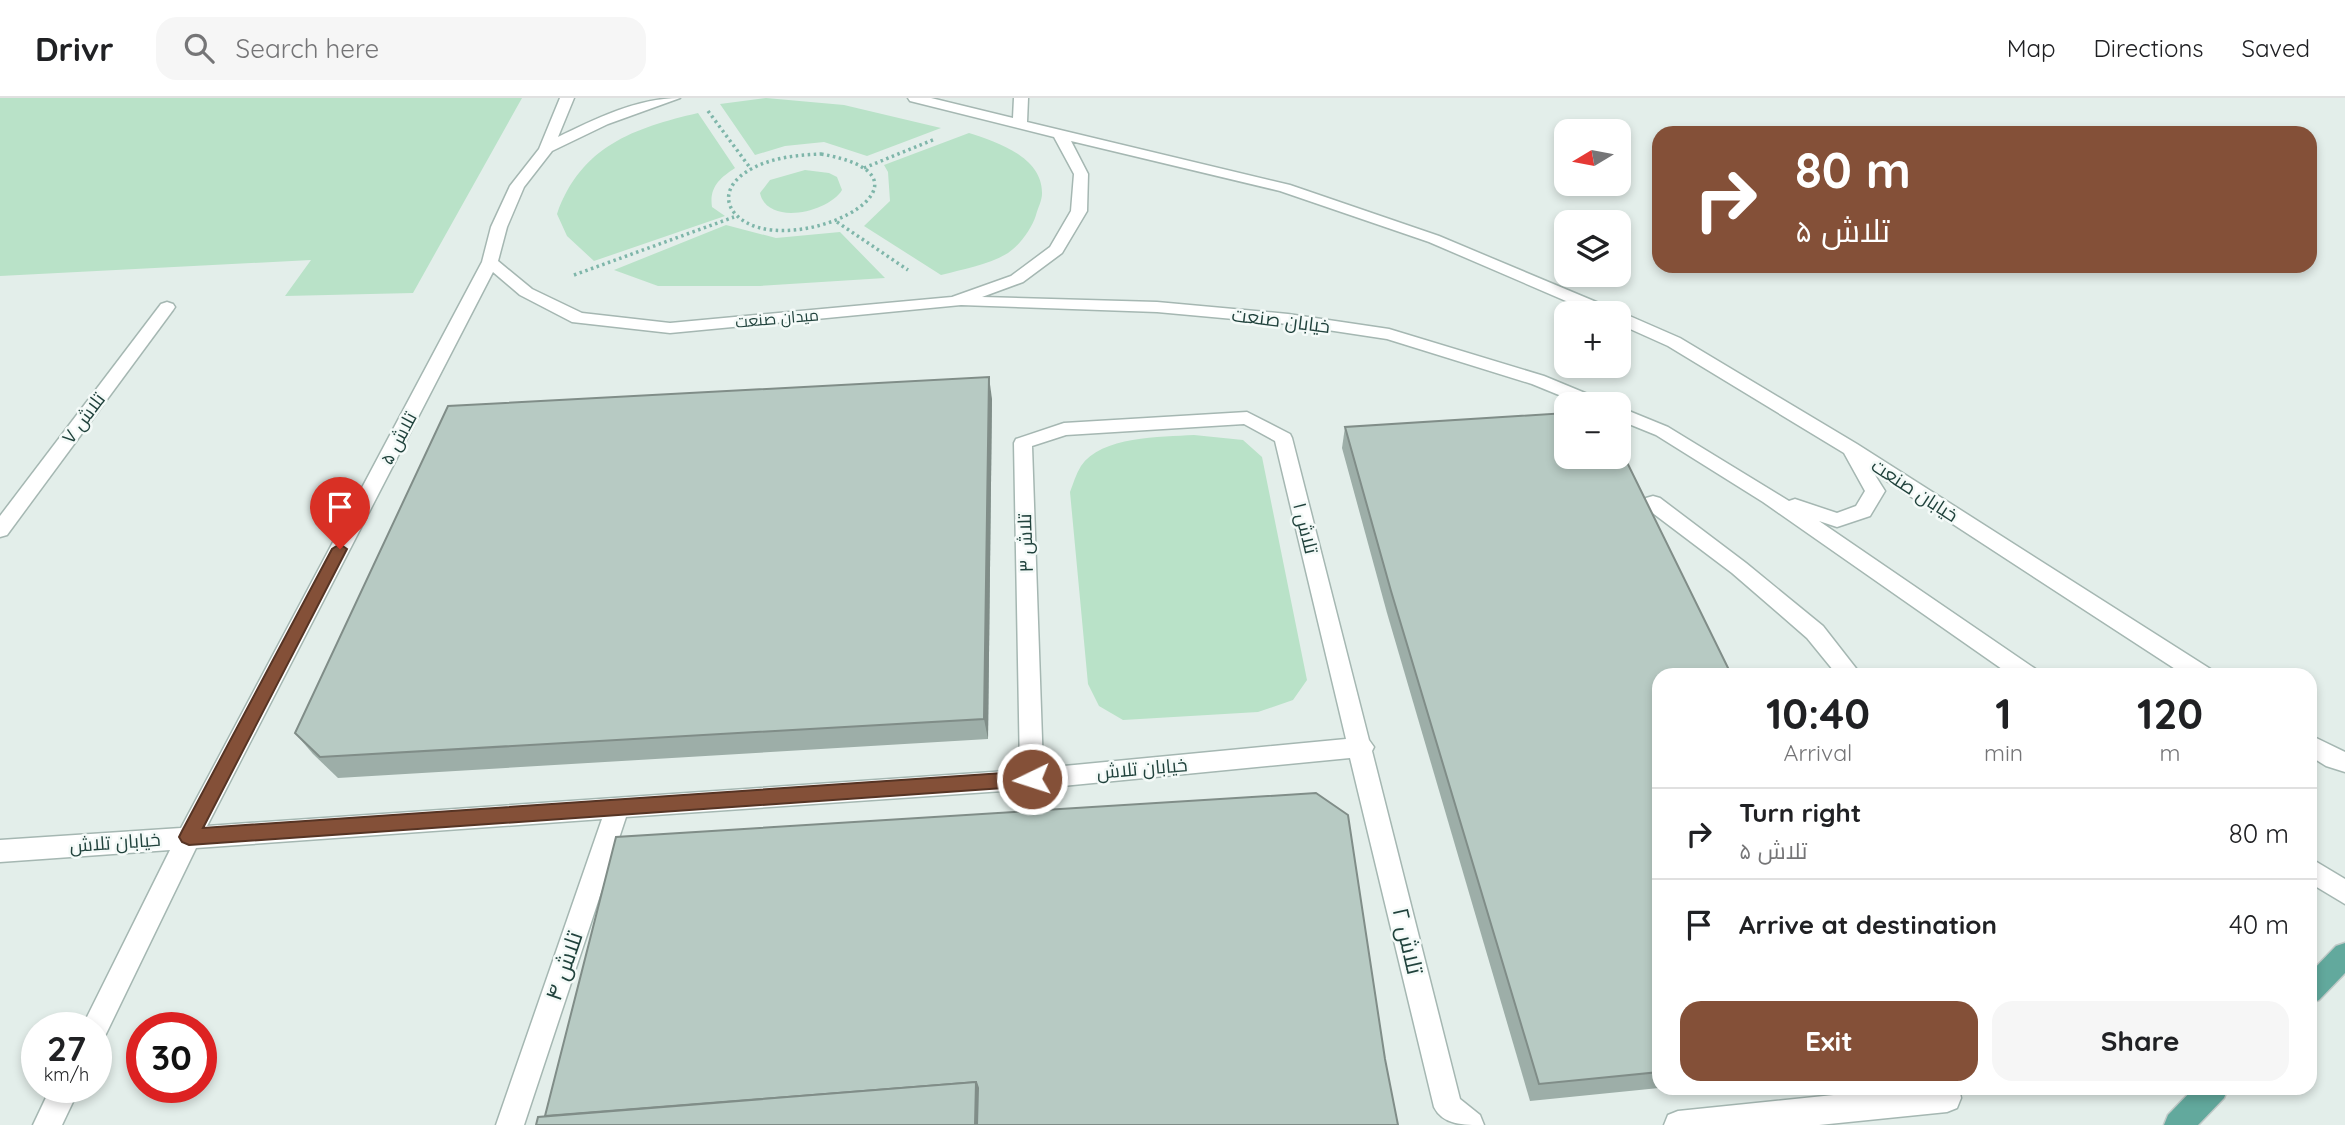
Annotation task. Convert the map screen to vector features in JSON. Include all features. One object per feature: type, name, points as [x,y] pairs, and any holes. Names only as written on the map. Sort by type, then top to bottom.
[{"type":"main road","points":[[2317,984],[2345,955]]},
{"type":"main road","points":[[2178,1125],[2207,1095]]},
{"type":"street","points":[[490,262],[499,227],[517,186],[546,149],[567,98]]},
{"type":"street","points":[[546,149],[603,121],[673,98]]},
{"type":"street","points":[[915,98],[1286,188],[1434,239],[1579,301]]},
{"type":"street","points":[[1020,123],[1021,98]]},
{"type":"street","name":"میدان صنعت","points":[[490,262],[526,292],[578,318],[670,328],[955,302],[1017,279],[1056,250],[1079,211],[1081,174],[1060,134]]},
{"type":"street","name":"تلاش ۵","points":[[102,1012],[189,837],[490,262]]},
{"type":"street","name":"خیابان صنعت","points":[[955,302],[1157,307],[1288,319],[1389,334],[1538,380],[1568,392]]},
{"type":"street","name":"تلاش ۷","points":[[0,530],[167,307]]},
{"type":"street","name":"خیابان صنعت","points":[[1631,323],[1674,342],[1850,448],[2192,668]]},
{"type":"street","name":"تلاش ۱","points":[[1155,423],[1247,418],[1283,438],[1362,747]]},
{"type":"street","points":[[1631,418],[1662,431],[1770,497],[2017,668]]},
{"type":"street","name":"تلاش ۳","points":[[1032,779],[1023,443],[1064,429],[1155,423]]},
{"type":"street","points":[[1770,497],[1838,520],[1863,511],[1875,491],[1850,448]]},
{"type":"street","points":[[1653,503],[1740,568],[1815,632],[1844,668]]},
{"type":"street","name":"خیابان تلاش","points":[[0,851],[1032,779],[1362,747]]},
{"type":"street","name":"تلاش ۲","points":[[1362,747],[1448,1107],[1470,1125]]},
{"type":"street","points":[[2317,748],[2334,759],[2345,762]]},
{"type":"street","name":"تلاش ۴","points":[[510,1125],[618,807]]},
{"type":"street","points":[[2317,874],[2345,893]]},
{"type":"street","points":[[1678,1125],[1947,1098],[1946,1095]]},
{"type":"street","points":[[47,1125],[58,1103]]},
{"type":"path","points":[[706,108],[751,169]]},
{"type":"path","points":[[864,168],[991,117]]},
{"type":"path","points":[[797,155],[844,158],[864,168],[872,175],[874,188],[869,201],[837,222],[814,228],[790,231],[747,224],[735,216],[726,204],[727,192],[736,180],[751,169],[797,155]]},
{"type":"path","points":[[526,292],[735,216]]},
{"type":"path","points":[[837,222],[955,302]]},
{"type":"green space","points":[[0,98],[522,98],[413,293],[285,296],[311,260],[0,276]]},
{"type":"green space","points":[[766,98],[844,105],[941,128],[867,156],[824,142],[785,146],[755,155],[720,104]]},
{"type":"green space","points":[[698,113],[735,168],[720,179],[712,194],[712,207],[725,216],[594,261],[567,236],[557,214],[567,191],[580,172],[595,156],[632,134]]},
{"type":"green space","points":[[969,133],[1005,146],[1027,161],[1040,181],[1042,194],[1032,225],[1012,250],[984,264],[941,275],[864,226],[890,201],[888,172],[884,165]]},
{"type":"green space","points":[[805,170],[829,173],[837,177],[842,190],[835,198],[812,210],[785,213],[774,210],[765,203],[760,193],[770,180]]},
{"type":"green space","points":[[726,225],[776,238],[840,232],[885,278],[760,286],[658,286],[614,270]]},
{"type":"green space","points":[[1194,435],[1243,440],[1262,457],[1307,680],[1293,700],[1258,712],[1123,720],[1099,706],[1088,684],[1070,492],[1081,466],[1090,456],[1102,449],[1133,440]]},
{"type":"building","points":[[989,377],[984,719],[320,757],[295,733],[448,406]]},
{"type":"building","points":[[1554,414],[1554,469],[1630,469],[1728,668],[1652,668],[1652,1073],[1539,1084],[1391,591],[1345,427]]},
{"type":"building","points":[[1316,793],[1348,815],[1385,1059],[1398,1125],[977,1125],[976,1082],[545,1116],[616,837]]},
{"type":"building","points":[[976,1082],[975,1125],[536,1125],[538,1117]]},
{"type":"route","points":[[340,549],[189,837],[1032,779]]}]
